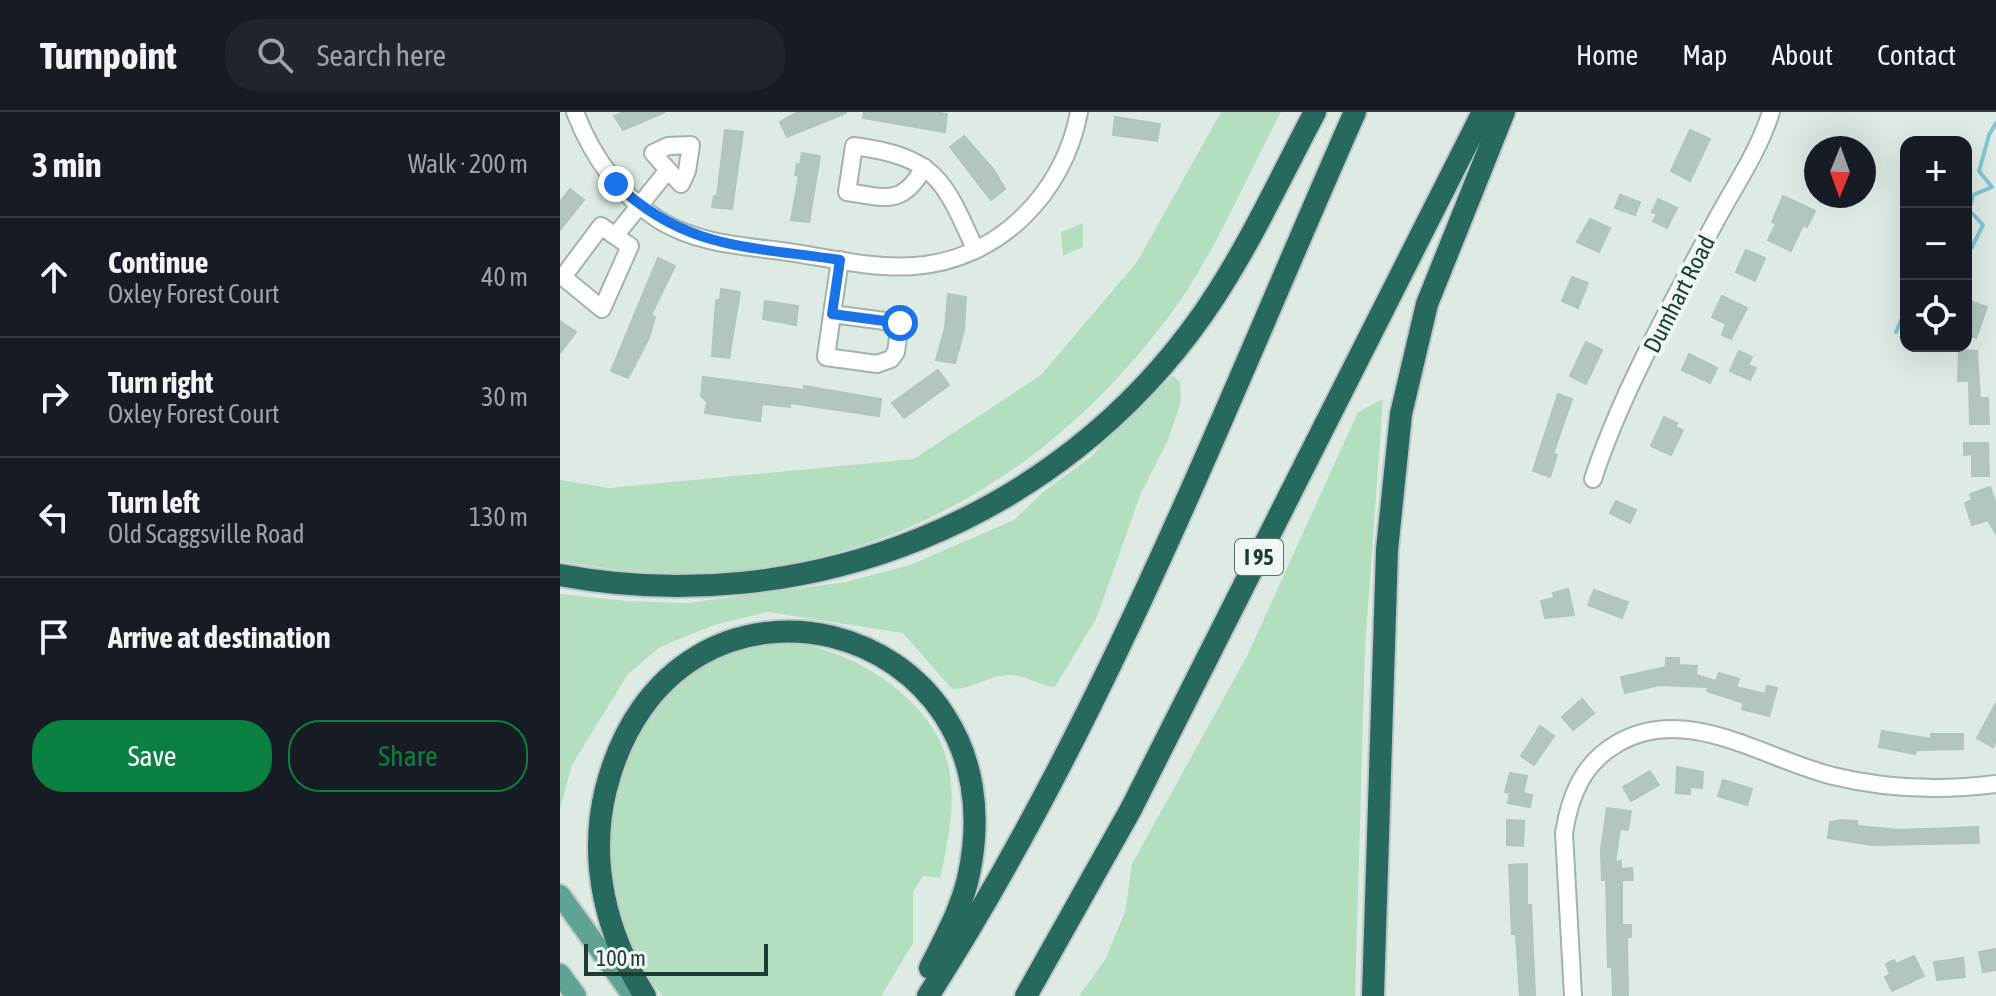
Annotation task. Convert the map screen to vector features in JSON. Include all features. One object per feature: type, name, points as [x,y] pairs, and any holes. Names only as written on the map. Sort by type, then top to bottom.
[{"type":"highway","points":[[560,575],[620,584],[689,587],[770,582],[823,572],[926,539],[1028,485],[1116,416],[1181,344],[1227,276],[1315,112]]},
{"type":"highway","points":[[928,996],[1008,864],[1119,648],[1355,112]]},
{"type":"highway","name":"I 95","points":[[1026,996],[1131,809],[1483,112]]},
{"type":"highway","points":[[1373,996],[1387,550],[1401,414],[1427,304],[1504,112]]},
{"type":"highway","points":[[645,996],[622,956],[611,927],[599,866],[602,803],[621,747],[654,693],[676,671],[734,639],[765,631],[798,630],[857,642],[883,655],[928,693],[957,740],[973,807],[969,874],[960,905],[916,996]]},
{"type":"main road","points":[[560,895],[633,996]]},
{"type":"main road","points":[[560,974],[576,996]]},
{"type":"street","points":[[575,112],[602,167],[638,205],[690,235],[840,260],[912,266],[943,262],[975,249],[1021,221],[1038,203],[1065,159],[1079,112]]},
{"type":"street","name":"Dumhart Road","points":[[1593,479],[1616,419],[1714,223],[1763,136],[1771,112]]},
{"type":"street","points":[[924,167],[907,192],[895,197],[847,192],[854,146],[906,156],[924,167],[951,194],[975,249]]},
{"type":"street","points":[[615,236],[668,170]]},
{"type":"street","points":[[601,226],[615,236],[630,246],[602,309],[563,277],[601,226]]},
{"type":"street","points":[[832,314],[900,323],[896,352],[891,359],[877,364],[826,357],[832,314],[840,260]]},
{"type":"street","points":[[1573,996],[1564,833],[1568,808],[1585,771],[1597,757],[1627,738],[1649,730],[1692,730],[1721,737],[1780,761],[1861,782],[1928,787],[1996,784]]},
{"type":"green space","points":[[1221,112],[1281,112],[1197,275],[1163,324],[1104,392],[1040,449],[971,496],[896,532],[818,557],[735,571],[649,572],[560,561],[560,480],[609,488],[914,459],[1041,375],[1137,262]]},
{"type":"green space","points":[[1083,223],[1083,247],[1063,256],[1061,232]]},
{"type":"green space","points":[[1173,376],[1180,382],[1181,402],[1168,440],[1141,493],[1097,617],[1055,687],[1007,675],[952,689],[903,633],[768,612],[714,625],[660,647],[628,674],[572,765],[560,809],[560,594],[688,603],[846,582],[910,565],[1014,520],[1043,492],[1091,457],[1126,417]]},
{"type":"green space","points":[[1383,399],[1365,648],[1355,996],[1079,996],[1105,960],[1125,912],[1132,864],[1247,656],[1358,412]]},
{"type":"green space","points":[[758,644],[801,644],[848,659],[871,671],[913,704],[942,745],[949,768],[952,796],[940,878],[923,876],[913,892],[913,943],[881,996],[663,996],[627,954],[605,852],[620,772],[652,709],[711,658]]},
{"type":"building","points":[[624,112],[665,112],[623,130],[614,116]]},
{"type":"building","points":[[798,112],[846,113],[787,137],[780,122]]},
{"type":"building","points":[[864,112],[947,114],[945,132],[863,118]]},
{"type":"building","points":[[1115,117],[1160,124],[1157,141],[1113,135]]},
{"type":"building","points":[[725,130],[743,132],[732,209],[712,207],[714,196],[717,196]]},
{"type":"building","points":[[1690,130],[1710,139],[1690,181],[1671,171]]},
{"type":"building","points":[[964,136],[994,170],[1005,189],[991,200],[950,147]]},
{"type":"building","points":[[802,153],[820,156],[809,222],[791,220],[799,176],[795,175]]},
{"type":"building","points":[[570,189],[584,200],[560,230],[560,202]]},
{"type":"building","points":[[1620,195],[1640,202],[1635,215],[1615,208]]},
{"type":"building","points":[[1783,196],[1815,211],[1807,227],[1803,225],[1791,251],[1768,240],[1776,224],[1772,222]]},
{"type":"building","points":[[1658,199],[1677,208],[1667,228],[1653,221],[1657,214],[1652,212]]},
{"type":"building","points":[[1590,219],[1610,228],[1599,252],[1577,242]]},
{"type":"building","points":[[1746,250],[1765,258],[1755,281],[1736,272]]},
{"type":"building","points":[[658,258],[675,266],[651,315],[655,317],[649,338],[628,378],[611,371]]},
{"type":"building","points":[[1572,277],[1588,283],[1578,308],[1562,301]]},
{"type":"building","points":[[721,289],[740,292],[729,358],[712,356],[716,300],[720,300]]},
{"type":"building","points":[[948,294],[966,297],[964,330],[955,363],[936,360],[945,328]]},
{"type":"building","points":[[1722,296],[1747,308],[1731,339],[1722,335],[1726,324],[1712,317]]},
{"type":"building","points":[[765,301],[798,306],[796,325],[763,319]]},
{"type":"building","points":[[1972,302],[1987,307],[1976,338],[1972,336]]},
{"type":"building","points":[[560,321],[576,332],[560,353]]},
{"type":"building","points":[[1586,342],[1602,350],[1586,384],[1570,376]]},
{"type":"building","points":[[1739,351],[1752,357],[1748,365],[1756,368],[1750,380],[1730,371]]},
{"type":"building","points":[[1977,351],[1980,398],[1988,398],[1989,424],[1970,424],[1969,381],[1958,381],[1959,352]]},
{"type":"building","points":[[1689,354],[1717,368],[1710,383],[1682,370]]},
{"type":"building","points":[[938,370],[949,385],[904,418],[892,403]]},
{"type":"building","points":[[703,377],[804,390],[804,386],[881,399],[879,416],[790,403],[790,407],[762,404],[760,421],[705,413],[707,402],[701,396]]},
{"type":"building","points":[[1558,394],[1572,399],[1553,454],[1557,455],[1550,477],[1533,471]]},
{"type":"building","points":[[1664,417],[1683,430],[1671,455],[1651,446]]},
{"type":"building","points":[[1964,443],[1988,443],[1989,476],[1972,476],[1972,454],[1964,455]]},
{"type":"building","points":[[1990,487],[1996,504],[1996,534],[1988,520],[1972,525],[1965,503],[1972,500],[1970,494]]},
{"type":"building","points":[[1616,501],[1636,510],[1630,523],[1610,513]]},
{"type":"building","points":[[1568,589],[1574,615],[1545,618],[1541,601],[1554,598],[1553,593]]},
{"type":"building","points":[[1594,590],[1628,602],[1622,618],[1588,605]]},
{"type":"building","points":[[1666,658],[1679,658],[1679,665],[1697,666],[1696,675],[1716,681],[1719,673],[1739,679],[1736,687],[1765,694],[1767,686],[1777,688],[1769,716],[1742,709],[1744,703],[1707,691],[1708,687],[1659,685],[1625,693],[1621,677],[1666,667]]},
{"type":"building","points":[[1582,699],[1594,713],[1573,730],[1562,717]]},
{"type":"building","points":[[1996,703],[1996,741],[1993,747],[1977,738]]},
{"type":"building","points":[[1540,726],[1554,736],[1534,765],[1521,756]]},
{"type":"building","points":[[1882,731],[1931,739],[1931,734],[1963,734],[1963,749],[1916,750],[1915,754],[1879,747]]},
{"type":"building","points":[[1677,767],[1703,772],[1702,788],[1690,787],[1690,794],[1676,793]]},
{"type":"building","points":[[1650,771],[1659,785],[1631,801],[1623,787]]},
{"type":"building","points":[[1510,773],[1527,776],[1523,793],[1532,795],[1530,807],[1508,803],[1510,793],[1505,792]]},
{"type":"building","points":[[1723,780],[1752,789],[1747,805],[1718,796]]},
{"type":"building","points":[[1607,808],[1631,811],[1628,830],[1620,829],[1615,862],[1621,861],[1621,869],[1632,868],[1633,880],[1622,880],[1622,925],[1631,925],[1631,937],[1627,937],[1628,996],[1613,996],[1612,967],[1608,967],[1606,880],[1602,880],[1601,849]]},
{"type":"building","points":[[1507,820],[1524,821],[1523,846],[1507,845]]},
{"type":"building","points":[[1857,821],[1857,826],[1899,830],[1978,827],[1979,843],[1872,845],[1828,838],[1830,822]]},
{"type":"building","points":[[1527,864],[1527,905],[1531,905],[1535,996],[1520,996],[1516,934],[1512,934],[1509,865]]},
{"type":"building","points":[[1996,949],[1996,970],[1983,972],[1979,952]]},
{"type":"building","points":[[1914,956],[1924,976],[1892,991],[1885,977],[1890,974],[1886,964],[1894,960],[1896,964]]},
{"type":"building","points":[[1963,958],[1965,977],[1937,980],[1934,962]]},
{"type":"waterway","points":[[1970,208],[1973,195],[1992,187],[1979,171],[1989,135],[1996,123]]},
{"type":"waterway","points":[[1972,213],[1983,225],[1972,247]]},
{"type":"waterway","points":[[1896,332],[1900,323]]},
{"type":"route","points":[[616,184],[661,221],[690,235],[840,260],[832,314],[900,323]]}]
